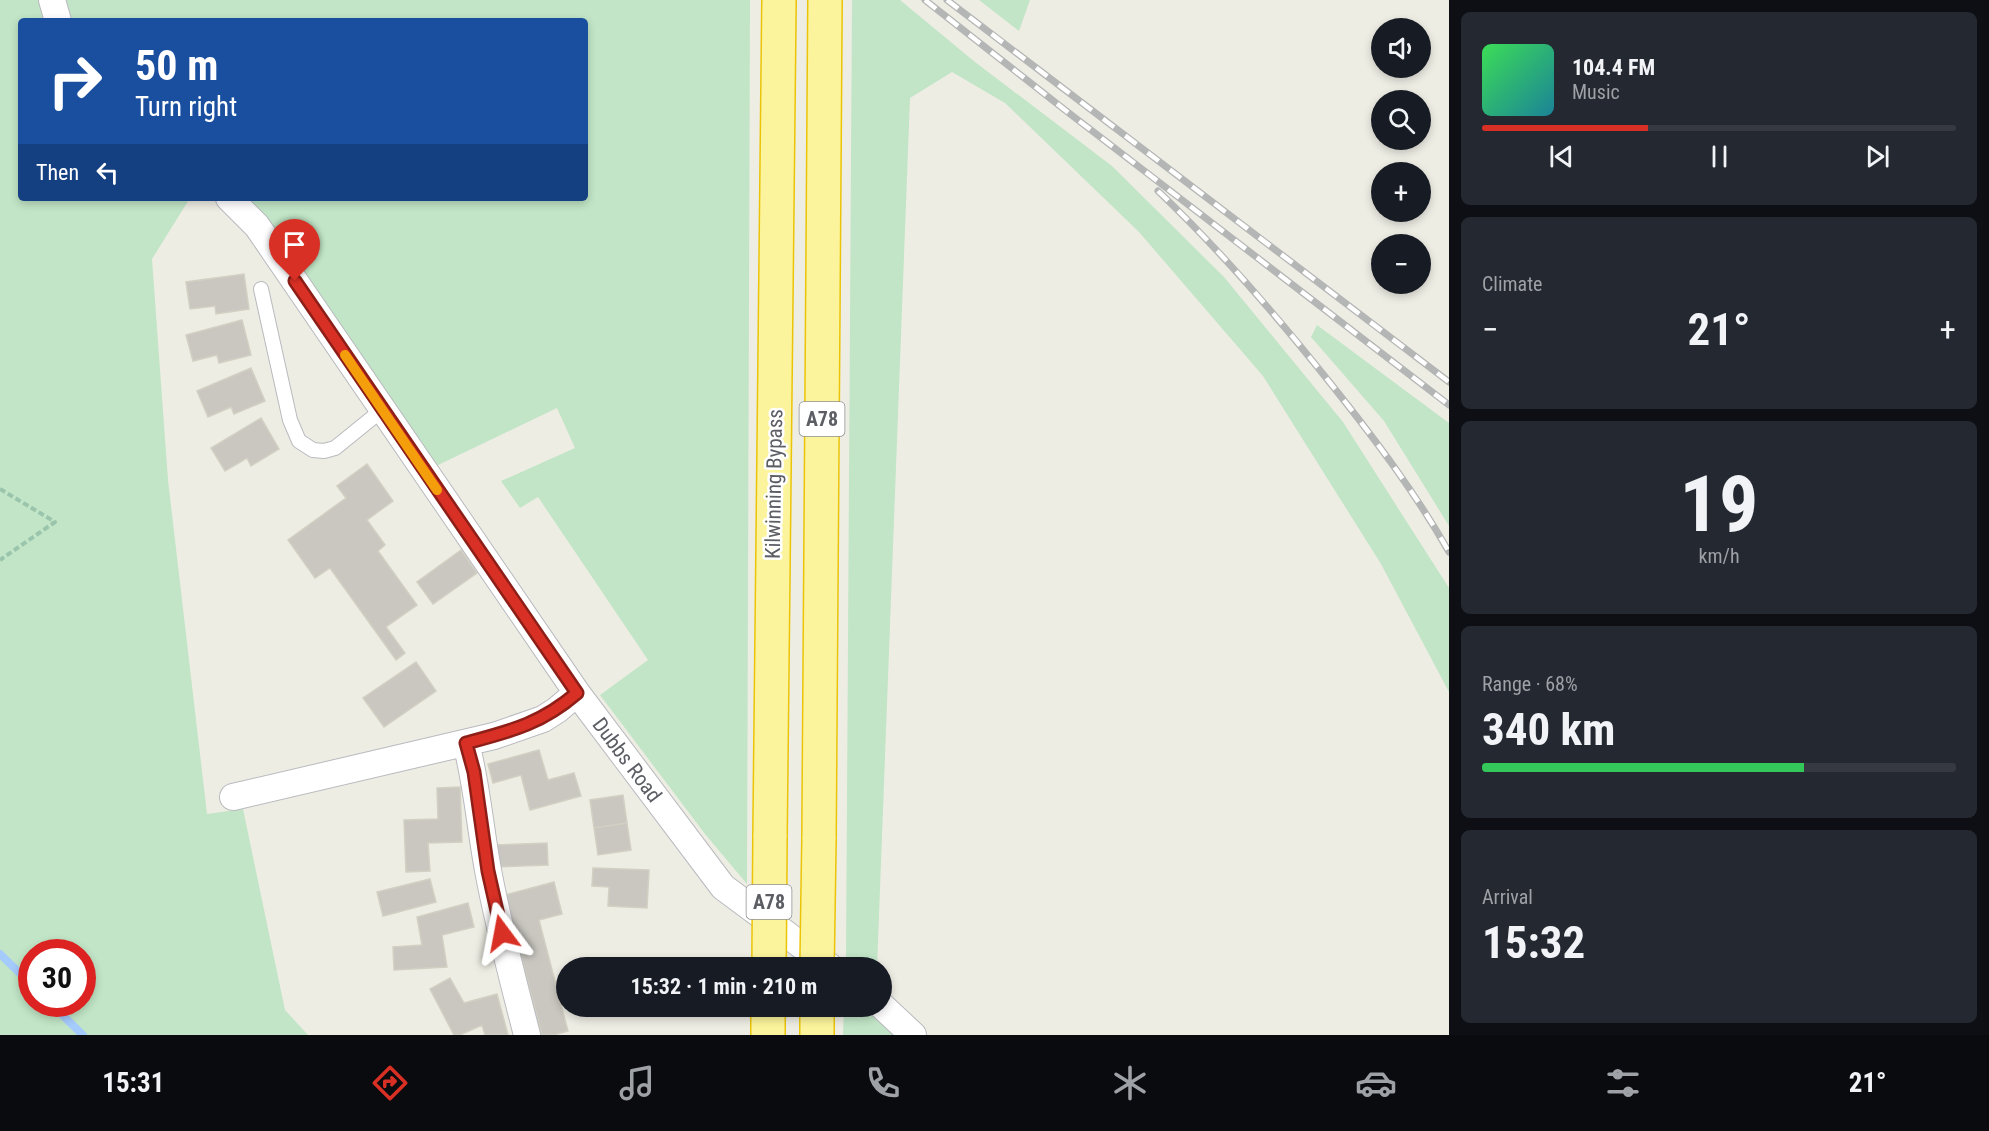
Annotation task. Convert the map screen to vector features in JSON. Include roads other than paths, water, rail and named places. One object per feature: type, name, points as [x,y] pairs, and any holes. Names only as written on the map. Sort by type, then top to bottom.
[{"type":"highway","name":"Kilwinning Bypass","points":[[769,957],[779,0]]},
{"type":"highway","name":"A78","points":[[817,957],[825,0]]},
{"type":"highway","points":[[768,1017],[768,1035]]},
{"type":"highway","points":[[817,1017],[817,1035]]},
{"type":"street","points":[[52,0],[57,18]]},
{"type":"street","name":"Dubbs Road","points":[[232,201],[257,226],[577,693],[723,887],[817,957]]},
{"type":"street","points":[[233,797],[494,736],[543,718],[557,710],[577,693]]},
{"type":"street","points":[[466,743],[474,772],[481,827],[497,913],[526,1035]]},
{"type":"street","points":[[892,1015],[913,1035]]},
{"type":"lane","points":[[261,289],[290,420],[299,441],[313,450],[324,451],[334,448],[382,410]]},
{"type":"waterway","points":[[0,954],[18,971]]},
{"type":"waterway","points":[[64,1017],[83,1035]]},
{"type":"railway","points":[[925,0],[1449,405]]},
{"type":"railway","points":[[947,0],[1449,382]]},
{"type":"railway","points":[[1158,191],[1226,261],[1311,359],[1393,466],[1449,552]]}]
